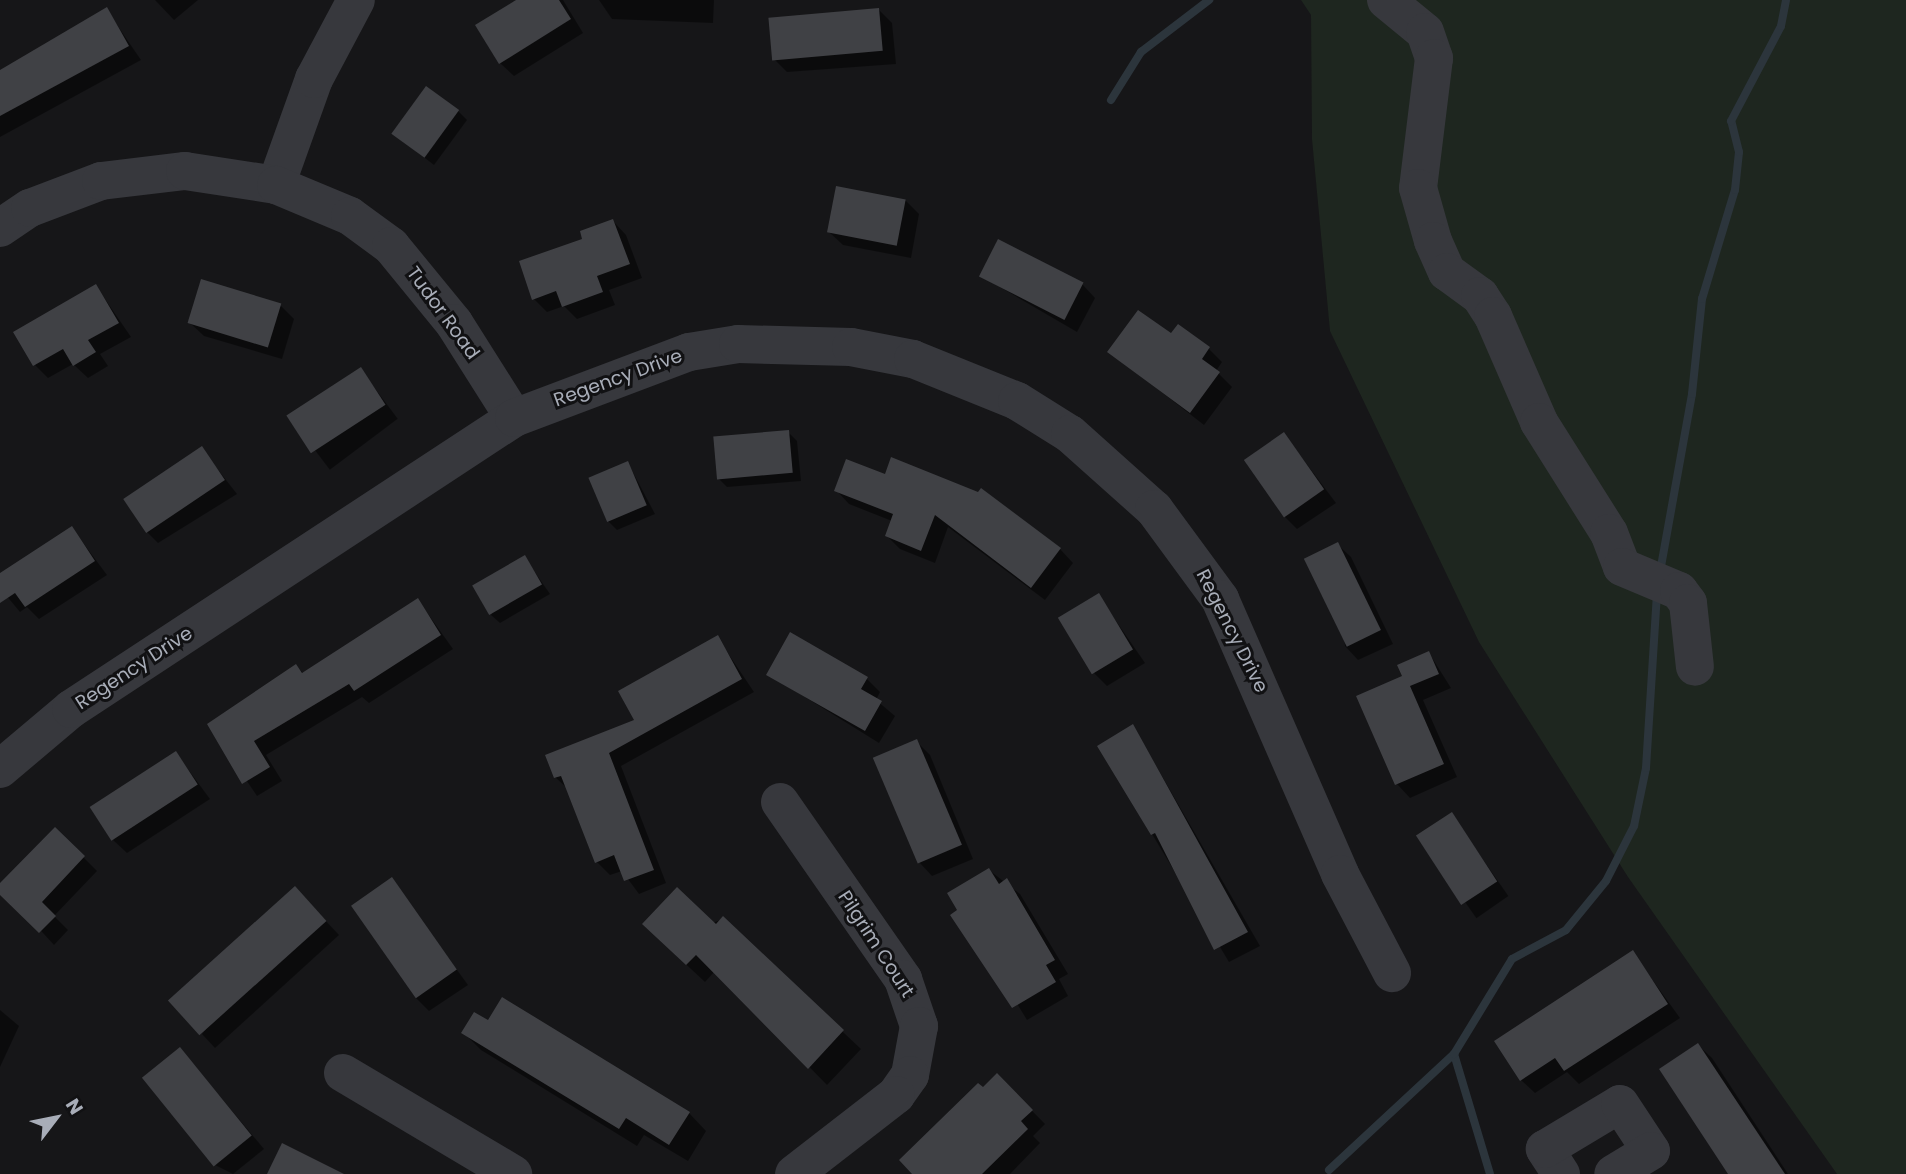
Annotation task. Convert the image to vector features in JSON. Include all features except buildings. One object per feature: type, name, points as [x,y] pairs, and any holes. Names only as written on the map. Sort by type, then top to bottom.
[{"type":"street","points":[[276,186],[314,79],[356,0]]},
{"type":"street","points":[[1385,0],[1426,32],[1434,58],[1418,188],[1433,241],[1447,271],[1480,296],[1493,316],[1559,458],[1609,533],[1622,568],[1658,584],[1688,603],[1695,626],[1695,667]]},
{"type":"street","name":"Tudor Road","points":[[0,228],[30,208],[101,181],[185,171],[276,186],[350,216],[391,246],[454,323],[514,418]]},
{"type":"street","name":"Regency Drive","points":[[0,769],[71,709],[514,418],[689,352],[789,342],[913,359],[971,379],[1038,414],[1119,473],[1200,568],[1263,689],[1340,874],[1392,973]]},
{"type":"street","name":"Pilgrim Court","points":[[780,802],[903,979],[919,1026],[910,1075],[896,1095],[794,1174]]},
{"type":"street","points":[[343,1073],[513,1174]]},
{"type":"street","points":[[1561,1174],[1545,1149],[1620,1104],[1651,1151],[1613,1174]]},
{"type":"shaded area","points":[[1301,0],[1906,0],[1906,1174],[1837,1174],[1628,877],[1479,642],[1330,331],[1312,139],[1311,15]]},
{"type":"waterway","points":[[1111,100],[1141,52],[1209,0]]},
{"type":"waterway","points":[[1660,572],[1692,394],[1702,299],[1735,190],[1739,152],[1731,121],[1781,26],[1786,0]]},
{"type":"waterway","points":[[1329,1170],[1454,1054],[1512,959],[1566,930],[1606,881],[1634,826],[1646,768],[1657,592]]},
{"type":"waterway","points":[[1454,1054],[1490,1174]]}]
